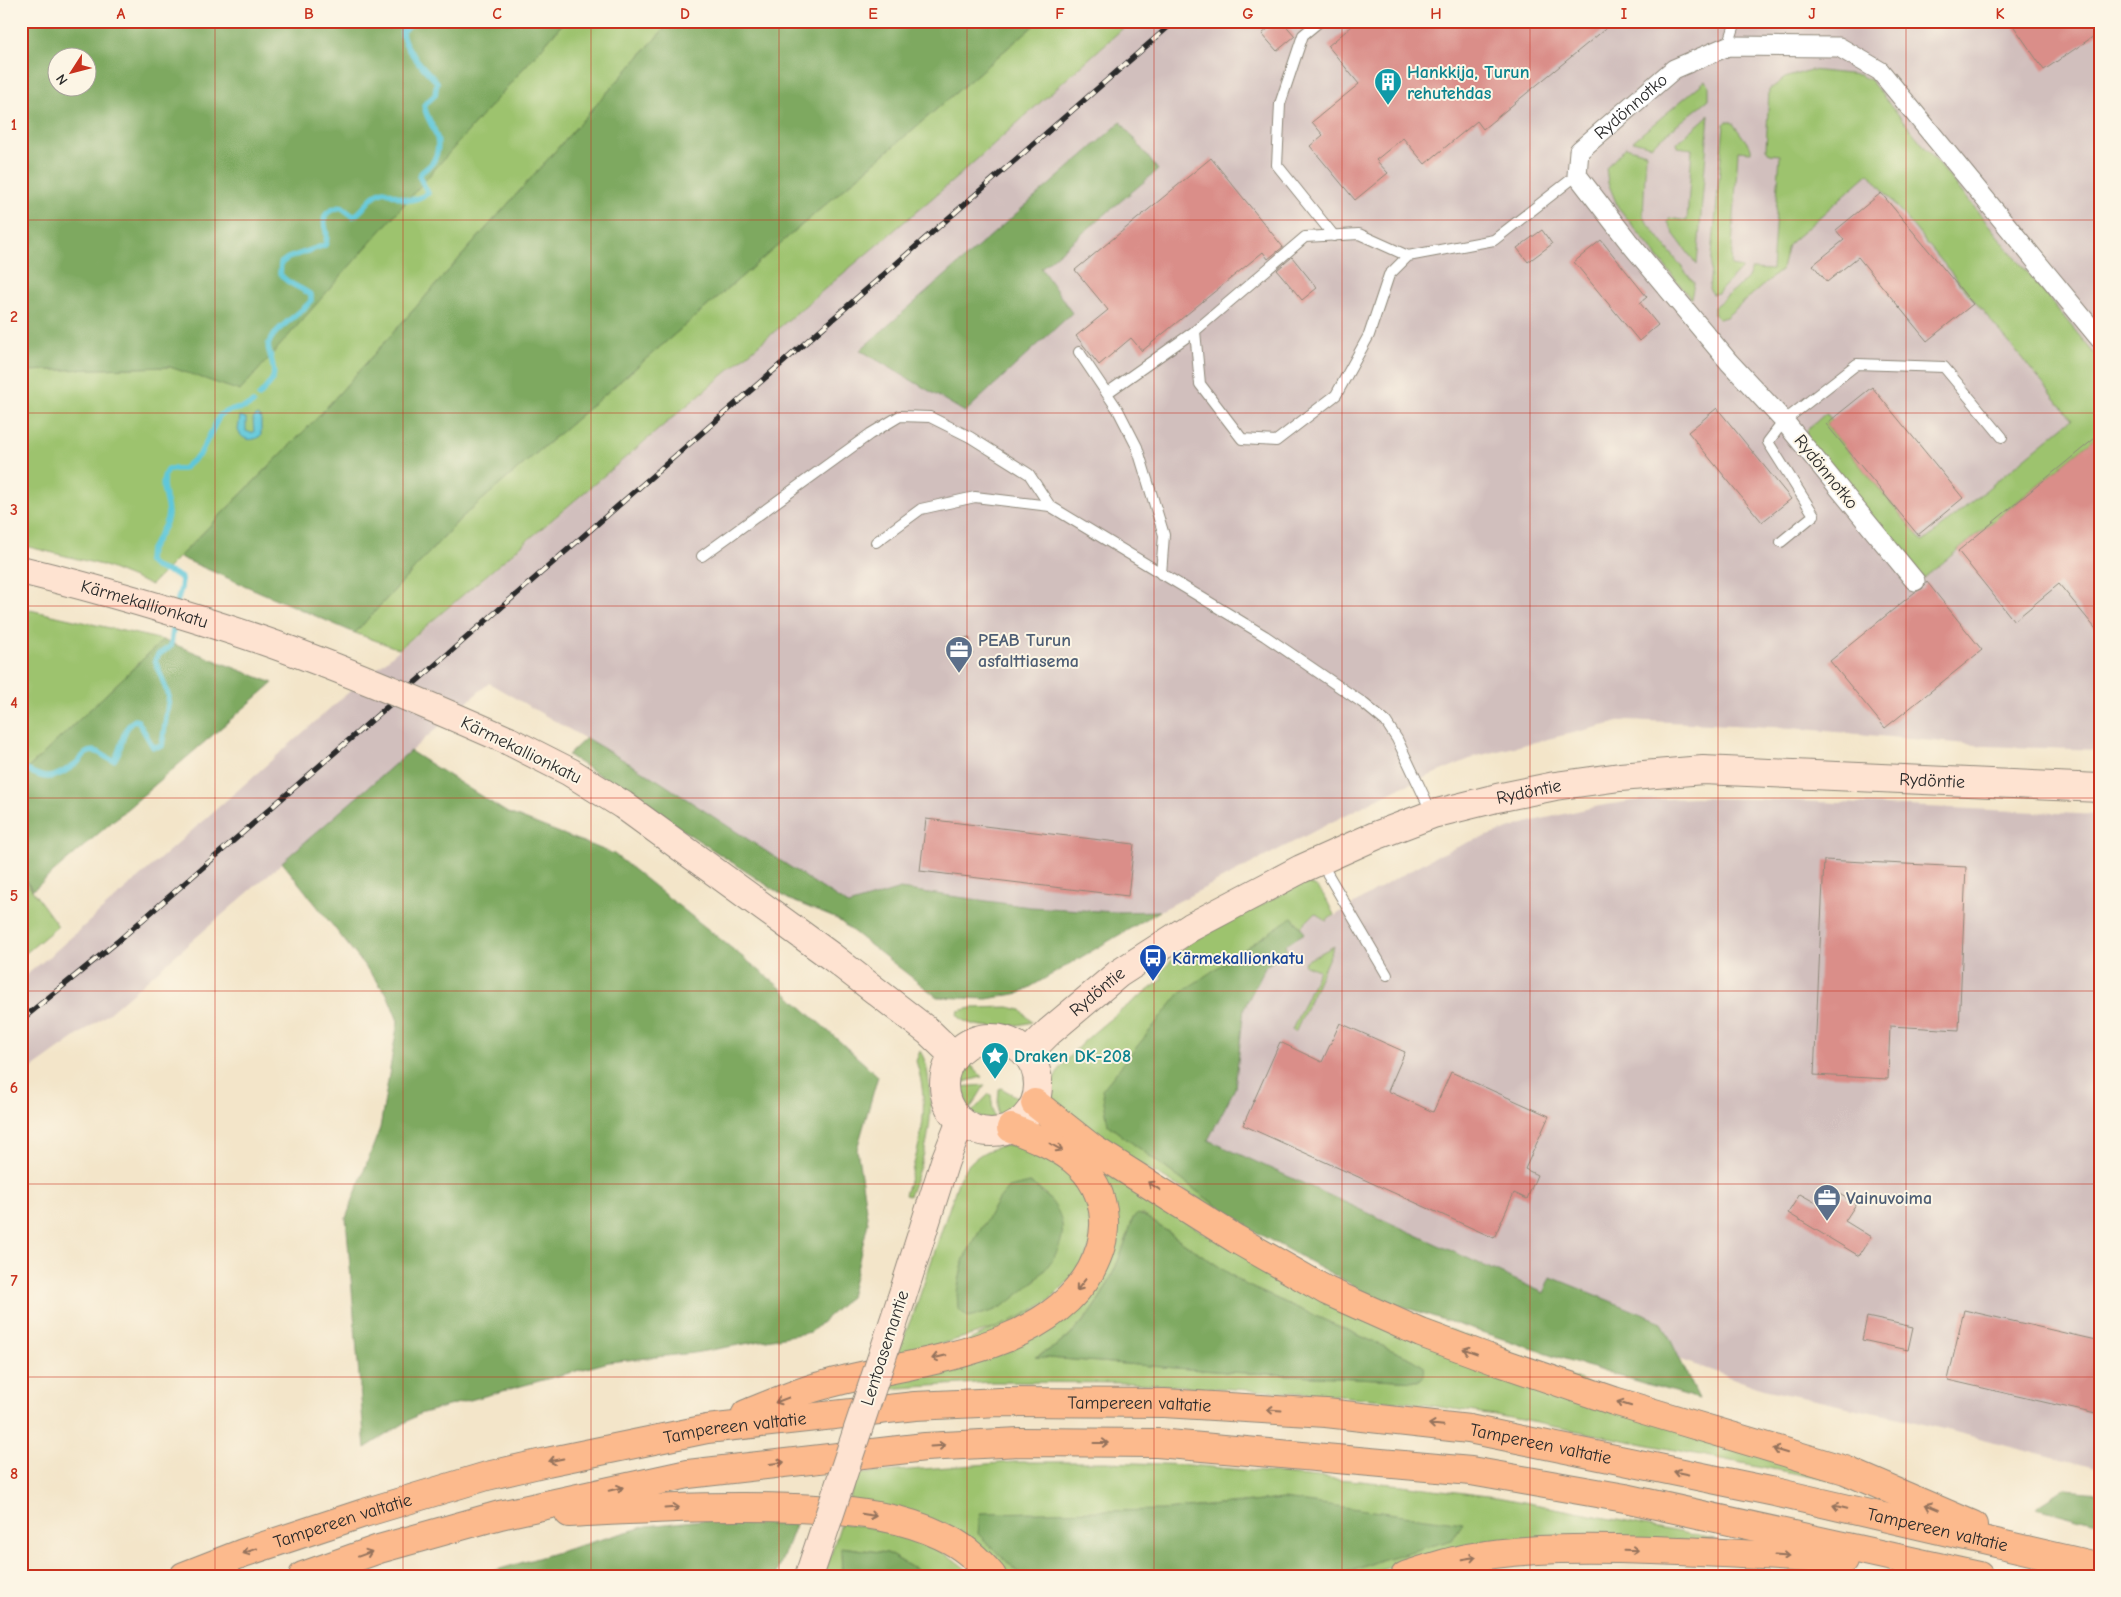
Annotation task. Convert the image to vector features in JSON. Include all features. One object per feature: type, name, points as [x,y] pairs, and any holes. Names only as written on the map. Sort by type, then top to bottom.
[{"type":"highway","points":[[1035,1103],[1093,1149],[1236,1239],[1327,1292],[1421,1333],[1494,1360],[1614,1401],[1844,1470],[2041,1554]]},
{"type":"highway","points":[[707,1429],[823,1385],[987,1344],[1032,1325],[1065,1303],[1086,1278],[1097,1256],[1104,1232],[1102,1206],[1090,1177],[1074,1159],[1052,1144],[1011,1128]]},
{"type":"highway","name":"Tampereen valtatie","points":[[184,1576],[243,1553],[364,1512],[486,1476],[707,1429],[915,1406],[1000,1402],[1164,1403],[1326,1413],[1468,1429],[1775,1492],[2100,1567]]},
{"type":"highway","name":"Tampereen valtatie","points":[[303,1576],[379,1549],[500,1515],[688,1474],[870,1452],[1019,1442],[1157,1443],[1471,1471],[1625,1498],[1979,1576]]},
{"type":"highway","points":[[500,1515],[710,1506],[848,1512],[901,1521],[942,1536],[970,1553],[992,1576]]},
{"type":"highway","points":[[1405,1576],[1440,1564],[1466,1558],[1532,1550],[1587,1548],[1733,1553],[1937,1566]]},
{"type":"street","name":"Rydönnotko","points":[[1915,581],[1784,421],[1729,362],[1628,241],[1577,175],[1579,152],[1674,69],[1728,46],[1839,47],[1880,71],[2100,339]]},
{"type":"street","name":"Kärmekallionkatu","points":[[21,570],[67,581],[264,641],[363,678],[509,741],[570,772],[623,805],[832,957],[930,1032],[954,1056]]},
{"type":"street","name":"Rydöntie","points":[[1027,1054],[1049,1032],[1111,980],[1157,947],[1191,927],[1320,860],[1433,814],[1497,798],[1555,786],[1620,777],[1703,770],[2100,788]]},
{"type":"street","points":[[987,1038],[999,1038],[1011,1042],[1027,1054],[1035,1067],[1038,1082],[1035,1103],[1019,1123],[1011,1128],[989,1132],[974,1129],[961,1121],[952,1110],[946,1098],[944,1084],[946,1069],[954,1056],[974,1040],[987,1038]]},
{"type":"street","name":"Lentoasemantie","points":[[809,1576],[945,1161],[961,1121]]},
{"type":"lane","points":[[1320,21],[1303,35],[1280,104],[1277,165],[1334,236]]},
{"type":"lane","points":[[1728,46],[1736,21]]},
{"type":"lane","points":[[1195,331],[1200,384],[1242,439],[1276,441],[1336,395],[1369,335],[1389,275],[1408,256],[1494,240],[1577,175]]},
{"type":"lane","points":[[1108,393],[1195,331],[1305,237],[1359,234],[1408,256]]},
{"type":"lane","points":[[1079,352],[1108,393],[1137,447],[1164,536],[1161,574]]},
{"type":"lane","points":[[1781,542],[1814,516],[1768,442],[1784,421],[1858,364],[1944,367],[2002,437]]},
{"type":"lane","points":[[702,556],[870,434],[900,416],[930,417],[970,437],[1029,474],[1050,506]]},
{"type":"lane","points":[[876,542],[921,509],[975,497],[1050,506],[1266,636],[1364,703],[1386,722],[1397,739],[1433,814]]},
{"type":"lane","points":[[1320,860],[1387,974]]},
{"type":"shaded area","points":[[1131,21],[2100,21],[2100,750],[1987,746],[1793,728],[1627,720],[1477,756],[1392,791],[1160,911],[1116,912],[1030,907],[900,889],[848,905],[659,781],[489,683],[109,1013],[21,1076],[21,979],[51,955],[341,699],[956,178]],"holes":[[[1121,123],[1158,170],[1041,268],[861,350]]]},
{"type":"shaded area","points":[[1696,798],[2100,815],[2100,1469],[1904,1419],[1763,1389],[1665,1354],[1663,1322],[1552,1278],[1544,1293],[1208,1140],[1235,1088],[1244,1008],[1266,966],[1287,952],[1285,945],[1305,933],[1301,927],[1315,913],[1326,921],[1432,858],[1469,842],[1533,821],[1599,806],[1639,800]]},
{"type":"green space","points":[[21,21],[565,21],[240,391],[170,367],[21,371]]},
{"type":"green space","points":[[565,21],[671,21],[318,417],[151,585],[102,565],[21,545],[21,371],[170,367],[240,390]]},
{"type":"green space","points":[[671,21],[1039,21],[461,518],[355,633],[179,557],[318,417]]},
{"type":"green space","points":[[1039,21],[1131,21],[956,178],[399,649],[355,633],[461,518]]},
{"type":"green space","points":[[1810,70],[1859,75],[1870,80],[2100,361],[2100,434],[1924,578],[1806,438],[1807,430],[1826,413],[1832,420],[1826,424],[1923,542],[2072,419],[1869,173],[1788,245],[1782,269],[1726,317],[1719,319],[1714,315],[1714,307],[1747,279],[1752,269],[1772,270],[1780,155],[1770,154],[1766,149],[1769,90],[1785,78]]},
{"type":"green space","points":[[1705,81],[1709,85],[1709,99],[1651,146],[1633,141]]},
{"type":"green space","points":[[1709,115],[1697,265],[1673,233],[1668,222],[1670,218],[1687,221],[1692,149],[1678,147],[1677,143]]},
{"type":"green space","points":[[1121,122],[1158,170],[1041,268],[1072,313],[965,412],[860,350]]},
{"type":"green space","points":[[1732,122],[1751,148],[1751,152],[1738,151],[1731,266],[1742,268],[1718,293],[1713,294],[1709,289],[1724,124]]},
{"type":"green space","points":[[1626,147],[1646,153],[1643,217],[1694,283],[1691,299],[1618,207],[1608,183],[1606,168]]},
{"type":"green space","points":[[21,608],[163,640],[21,775]]},
{"type":"green space","points":[[163,640],[273,683],[33,890],[21,875],[21,775]]},
{"type":"green space","points":[[586,738],[659,781],[848,905],[900,889],[1030,907],[1116,912],[1160,911],[1020,993],[987,999],[937,997],[837,919],[788,899],[568,755]]},
{"type":"green space","points":[[410,751],[506,812],[614,854],[775,983],[878,1076],[857,1149],[868,1223],[850,1297],[811,1332],[694,1353],[609,1362],[419,1414],[365,1448],[346,1218],[380,1128],[398,1021],[387,994],[282,862]]},
{"type":"green space","points":[[21,875],[58,926],[21,957]]},
{"type":"green space","points":[[1303,883],[1319,889],[1334,915],[1326,921],[1315,913],[1301,927],[1292,917],[1108,1125],[1241,1224],[1067,1120],[1051,1098],[1052,1086],[1060,1069],[1085,1040],[1163,979],[1159,973],[1190,942]]},
{"type":"green space","points":[[1292,917],[1305,933],[1285,945],[1287,952],[1266,966],[1244,1008],[1235,1088],[1208,1140],[1544,1293],[1551,1277],[1662,1322],[1699,1399],[1608,1373],[1376,1298],[1241,1224],[1108,1125],[1102,1090],[1180,993]]},
{"type":"green space","points":[[1334,946],[1295,1032],[1292,1030],[1319,970],[1305,965],[1304,962]]},
{"type":"green space","points":[[1009,1007],[1021,1010],[1032,1022],[992,1027],[980,1026],[962,1020],[957,1014],[958,1011],[972,1008]]},
{"type":"green space","points":[[920,1051],[928,1075],[930,1100],[929,1128],[920,1168],[909,1196],[905,1195],[922,1129],[923,1097],[916,1061]]},
{"type":"green space","points":[[969,1063],[982,1077],[957,1084],[961,1072]]},
{"type":"green space","points":[[985,1085],[969,1111],[960,1101],[957,1087]]},
{"type":"green space","points":[[1001,1088],[1019,1098],[1010,1110],[997,1118],[999,1089]]},
{"type":"green space","points":[[989,1094],[991,1095],[994,1118],[982,1118],[971,1113]]},
{"type":"green space","points":[[1009,1145],[1034,1149],[1075,1175],[1092,1206],[1094,1237],[1080,1269],[1049,1301],[1003,1326],[896,1357],[918,1301],[959,1179],[968,1165],[979,1155],[1001,1146]],"holes":[[[1030,1183],[1044,1192],[1055,1208],[1052,1260],[1036,1280],[1000,1308],[957,1292],[964,1258],[998,1200]]]},
{"type":"green space","points":[[1089,1163],[1206,1234],[1839,1482],[1495,1415],[1413,1403],[1318,1394],[1131,1383],[991,1382],[885,1389],[886,1378],[1092,1284]],"holes":[[[1142,1214],[1246,1285],[1414,1360],[1424,1375],[1420,1381],[1227,1372],[1036,1357],[1060,1343],[1086,1317],[1097,1302],[1114,1270],[1133,1218]]]},
{"type":"green space","points":[[1030,1183],[1047,1197],[1058,1211],[1062,1225],[1061,1239],[1056,1253],[1035,1280],[1009,1302],[994,1311],[968,1317],[958,1309],[957,1292],[964,1258],[998,1200],[1008,1188]]},
{"type":"green space","points":[[1138,1214],[1146,1217],[1246,1285],[1414,1360],[1423,1366],[1424,1375],[1420,1381],[1227,1372],[1035,1357],[1056,1346],[1073,1332],[1097,1303],[1114,1270],[1133,1218]]},
{"type":"green space","points":[[1014,1462],[1107,1462],[1189,1465],[1402,1485],[1503,1498],[1715,1539],[1421,1557],[1364,1576],[1339,1576],[1381,1560],[1284,1499],[1165,1510],[978,1534],[1022,1576],[1007,1576],[1001,1569],[848,1503],[857,1474]]},
{"type":"green space","points":[[2065,1489],[2100,1492],[2100,1524],[2037,1507]]},
{"type":"green space","points":[[1284,1499],[1463,1523],[1452,1540],[1381,1560],[1339,1576],[1022,1576],[978,1534],[980,1513],[1165,1510]]},
{"type":"green space","points":[[750,1519],[796,1522],[776,1576],[476,1576],[647,1526],[702,1520]]},
{"type":"green space","points":[[841,1523],[894,1533],[929,1545],[945,1554],[973,1576],[927,1576],[887,1553],[841,1547],[842,1576],[824,1576]]},
{"type":"green space","points":[[841,1547],[887,1553],[927,1576],[842,1576]]},
{"type":"water","points":[[257,415],[261,418],[261,435],[251,440],[244,438],[238,430],[240,416],[246,418],[246,431],[251,433],[254,432],[253,419]]},
{"type":"building","points":[[1277,21],[1282,21],[1295,36],[1277,51],[1262,34]]},
{"type":"building","name":"Hankkija, Turun rehutehdas","points":[[1358,21],[1615,21],[1483,129],[1477,121],[1425,164],[1403,138],[1376,160],[1388,173],[1355,200],[1310,146],[1323,135],[1312,122],[1359,84],[1328,46]]},
{"type":"building","points":[[2010,21],[2100,21],[2100,32],[2044,70]]},
{"type":"building","points":[[1211,158],[1283,247],[1268,259],[1263,252],[1142,351],[1131,338],[1099,365],[1076,336],[1108,310],[1075,270]]},
{"type":"building","points":[[1881,193],[1973,304],[1927,341],[1858,257],[1827,282],[1813,265],[1844,240],[1836,230]]},
{"type":"building","points":[[1542,230],[1552,244],[1528,262],[1517,248]]},
{"type":"building","points":[[1601,240],[1647,297],[1640,303],[1658,325],[1639,341],[1574,262]]},
{"type":"building","points":[[1292,257],[1317,288],[1302,300],[1277,270]]},
{"type":"building","points":[[1872,387],[1963,498],[1918,535],[1826,424]]},
{"type":"building","points":[[1717,408],[1791,499],[1762,522],[1688,432]]},
{"type":"building","points":[[2100,434],[2100,634],[2059,584],[2014,621],[1958,551]]},
{"type":"building","points":[[1927,582],[1982,650],[1885,728],[1830,661],[1915,592],[1922,589]]},
{"type":"building","points":[[969,637],[973,654],[959,657],[955,640]]},
{"type":"building","points":[[926,819],[1134,844],[1128,896],[920,871]]},
{"type":"building","points":[[1824,860],[1966,867],[1959,1030],[1890,1026],[1888,1079],[1814,1075]]},
{"type":"building","points":[[1340,1023],[1405,1052],[1388,1091],[1433,1112],[1451,1072],[1549,1116],[1525,1169],[1537,1175],[1527,1199],[1514,1193],[1494,1238],[1243,1125],[1280,1042],[1322,1062]]},
{"type":"building","points":[[1828,1187],[1856,1204],[1845,1221],[1871,1237],[1859,1256],[1788,1213],[1800,1194],[1818,1204]]},
{"type":"building","points":[[1964,1310],[2100,1341],[2100,1415],[1948,1380]]},
{"type":"building","points":[[1867,1317],[1913,1327],[1908,1350],[1862,1340]]},
{"type":"waterway","points":[[259,396],[271,381],[274,373],[268,344],[276,332],[311,301],[311,295],[287,281],[280,274],[281,263],[288,258],[325,245],[327,233],[324,218],[332,210],[341,207],[353,216],[361,211],[374,196],[384,191],[406,200],[415,199],[428,193],[419,176],[433,162],[438,145],[424,105],[435,95],[437,82],[415,58],[403,37],[402,31],[415,21]]},
{"type":"waterway","points":[[176,606],[182,579],[155,567],[148,560],[151,550],[167,520],[168,508],[163,480],[168,469],[183,469],[200,454],[220,415],[253,403]]},
{"type":"waterway","points":[[21,769],[43,777],[51,777],[63,772],[78,762],[86,753],[93,751],[114,760],[124,733],[135,720],[138,721],[153,747],[162,746],[169,697],[155,660],[158,655],[171,646],[174,620]]},
{"type":"waterway","points":[[21,828],[25,854],[21,866]]},
{"type":"railway","points":[[21,1020],[117,942],[1175,21]]},
{"type":"place","name":"Hankkija, Turun rehutehdas","points":[[1388,106]]},
{"type":"place","name":"PEAB Turun asfalttiasema","points":[[959,674]]},
{"type":"place","name":"Kärmekallionkatu","points":[[1153,982]]},
{"type":"place","name":"Draken DK-208","points":[[995,1080]]},
{"type":"place","name":"Vainuvoima","points":[[1827,1222]]}]
